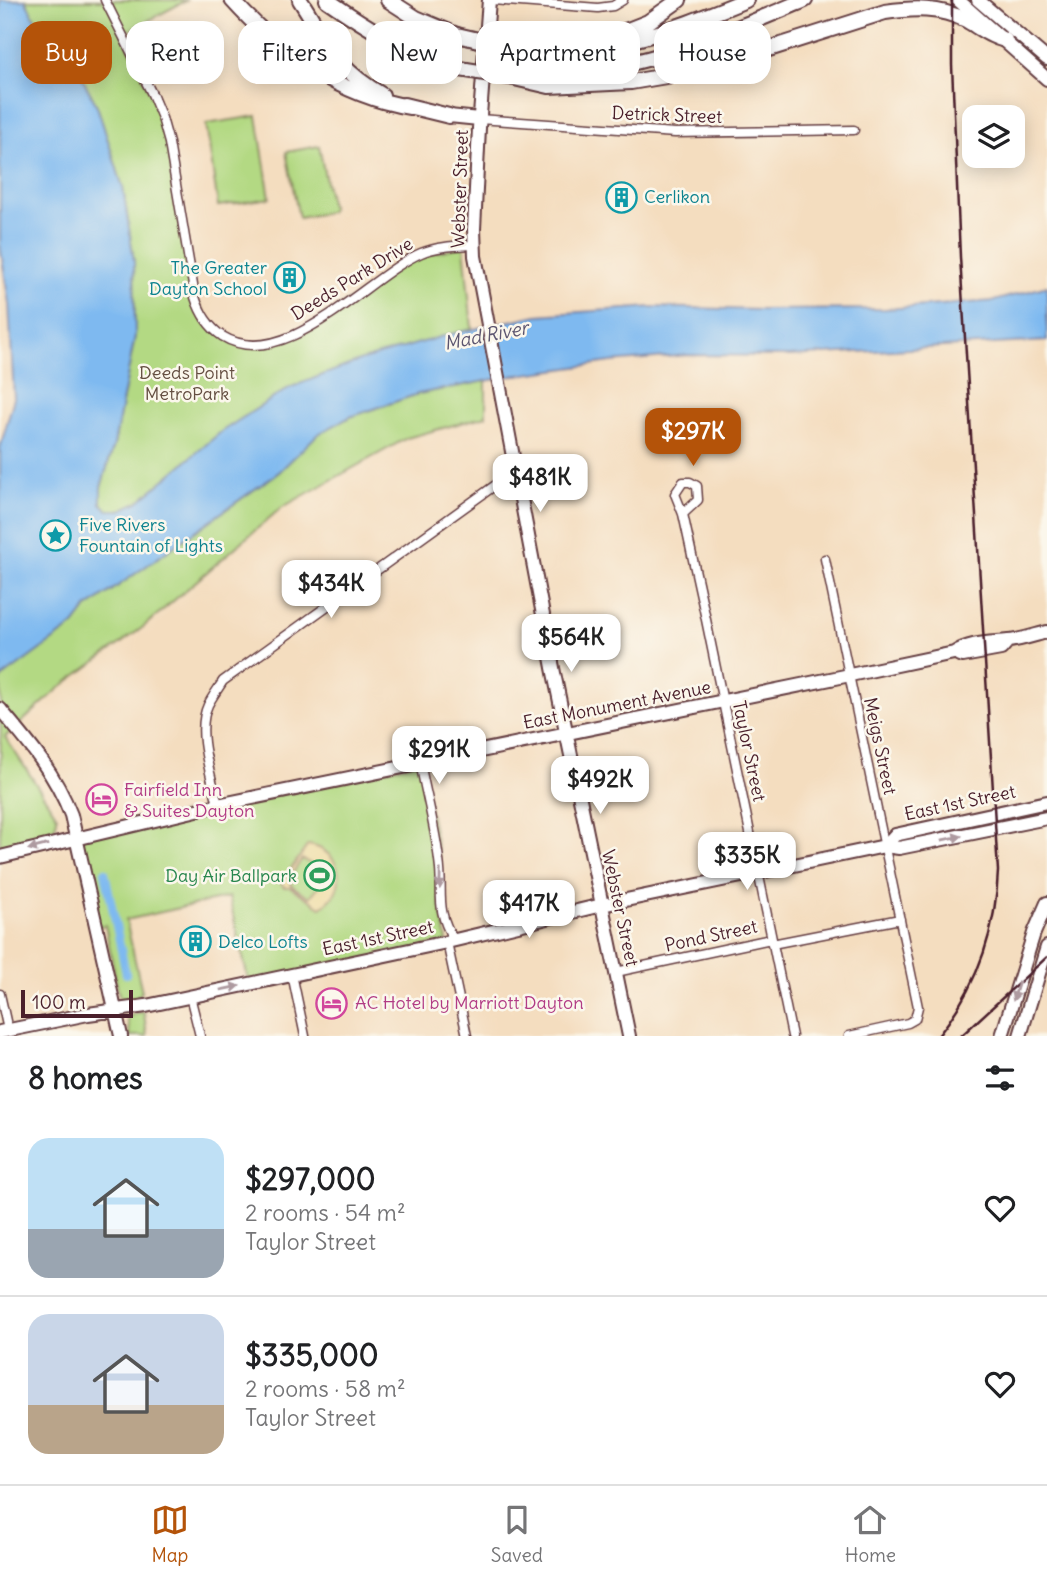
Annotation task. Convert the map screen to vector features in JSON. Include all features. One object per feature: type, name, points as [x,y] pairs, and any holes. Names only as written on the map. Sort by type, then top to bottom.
[{"type":"highway","points":[[232,0],[266,34],[307,66],[382,102],[449,116]]},
{"type":"highway","points":[[300,0],[332,53],[346,70],[371,89],[410,107]]},
{"type":"highway","points":[[327,0],[366,26]]},
{"type":"highway","points":[[344,0],[373,21]]},
{"type":"highway","points":[[640,25],[679,0]]},
{"type":"highway","points":[[640,39],[746,0]]},
{"type":"highway","points":[[640,62],[688,48],[805,0]]},
{"type":"highway","points":[[391,1],[416,18],[457,35],[476,39]]},
{"type":"highway","points":[[640,80],[728,62],[885,12],[907,9],[930,8],[947,12],[990,36],[1005,40]]},
{"type":"highway","points":[[540,84],[596,84]]},
{"type":"main road","name":"Webster Street","points":[[490,0],[479,119],[474,245],[566,733],[629,1036]]},
{"type":"main road","points":[[958,0],[1047,79]]},
{"type":"main road","points":[[978,0],[1047,60]]},
{"type":"main road","points":[[449,116],[479,119]]},
{"type":"main road","name":"East Monument Avenue","points":[[0,857],[218,804],[723,702],[954,653],[961,648],[999,640],[1007,642],[1047,632]]},
{"type":"main road","points":[[0,709],[47,765],[71,815],[121,1036]]},
{"type":"main road","name":"East 1st Street","points":[[885,846],[895,835],[1047,802]]},
{"type":"main road","name":"East 1st Street","points":[[4,1031],[190,996],[885,846],[899,848],[1047,818]]},
{"type":"main road","points":[[1002,1036],[1034,933],[1047,904]]},
{"type":"main road","points":[[1020,1036],[1047,947]]},
{"type":"street","name":"Deeds Park Drive","points":[[106,0],[162,118],[169,143],[195,297],[204,318],[225,338],[251,346],[269,344],[310,327],[422,253],[449,246],[474,245]]},
{"type":"street","points":[[490,0],[598,8],[624,0]]},
{"type":"street","name":"Detrick Street","points":[[479,119],[675,133],[854,130]]},
{"type":"street","points":[[218,804],[204,740],[204,722],[207,707],[223,681],[515,471]]},
{"type":"street","name":"Taylor Street","points":[[683,514],[792,1036]]},
{"type":"street","name":"Meigs Street","points":[[825,559],[918,1007],[913,1020],[902,1025],[849,1036]]},
{"type":"street","points":[[420,762],[440,863],[439,896],[451,941],[467,1036]]},
{"type":"street","name":"Pond Street","points":[[616,972],[900,919]]},
{"type":"street","points":[[292,974],[305,1036]]},
{"type":"street","points":[[0,994],[4,1031]]},
{"type":"street","points":[[190,996],[200,1036]]},
{"type":"green space","name":"Deeds Point MetroPark","points":[[25,0],[187,0],[147,21],[126,21],[126,32],[123,34],[126,40],[126,84],[146,84],[162,118],[195,297],[215,331],[251,346],[310,327],[412,258],[464,246],[472,329],[443,336],[289,388],[222,432],[138,502],[121,510],[108,510],[101,503],[101,487],[114,445],[135,336],[134,262],[123,188],[97,106],[85,84],[112,84],[112,21],[36,21]]},
{"type":"green space","points":[[257,116],[270,198],[218,206],[206,124]]},
{"type":"green space","points":[[319,146],[330,212],[299,218],[286,152]]},
{"type":"green space","points":[[486,381],[486,416],[407,438],[281,508],[142,628],[62,686],[5,737],[57,816],[56,825],[45,837],[0,849],[1,677],[74,625],[87,608],[279,472],[318,433],[350,417],[418,394]]},
{"type":"green space","points":[[420,762],[440,863],[439,896],[447,942],[249,983],[229,897],[126,920],[142,992],[136,998],[123,1000],[119,996],[105,925],[96,927],[76,837]]},
{"type":"green space","points":[[144,1013],[147,1036],[130,1036],[127,1017]]},
{"type":"sand","points":[[308,845],[328,854],[338,871],[336,891],[321,907],[281,883]],"holes":[[[302,859],[325,872],[326,877],[310,897],[292,886],[290,877]]]},
{"type":"water","name":"Mad River","points":[[0,0],[25,0],[36,21],[21,21],[21,84],[85,84],[97,106],[123,188],[134,261],[135,336],[114,445],[101,487],[101,503],[108,510],[121,510],[138,502],[222,431],[289,388],[359,361],[443,336],[537,315],[652,307],[885,309],[994,301],[1047,286],[1047,341],[789,356],[688,355],[611,362],[511,376],[418,394],[350,417],[318,434],[279,472],[87,608],[74,625],[0,679],[0,448],[14,398],[9,304],[0,245]]},
{"type":"waterway","points":[[105,872],[126,974]]},
{"type":"railway","points":[[938,1036],[964,998],[982,958],[993,916],[998,871],[960,257],[952,0]]},
{"type":"railway","points":[[961,1036],[1047,957]]},
{"type":"place","name":"Cerlikon","points":[[621,197]]},
{"type":"place","name":"The Greater Dayton School","points":[[290,278]]},
{"type":"place","name":"Five Rivers Fountain of Lights","points":[[56,535]]},
{"type":"place","name":"Fairfield Inn & Suites Dayton","points":[[101,800]]},
{"type":"place","name":"Day Air Ballpark","points":[[320,876]]},
{"type":"place","name":"Delco Lofts","points":[[195,942]]},
{"type":"place","name":"AC Hotel by Marriott Dayton","points":[[332,1003]]}]
